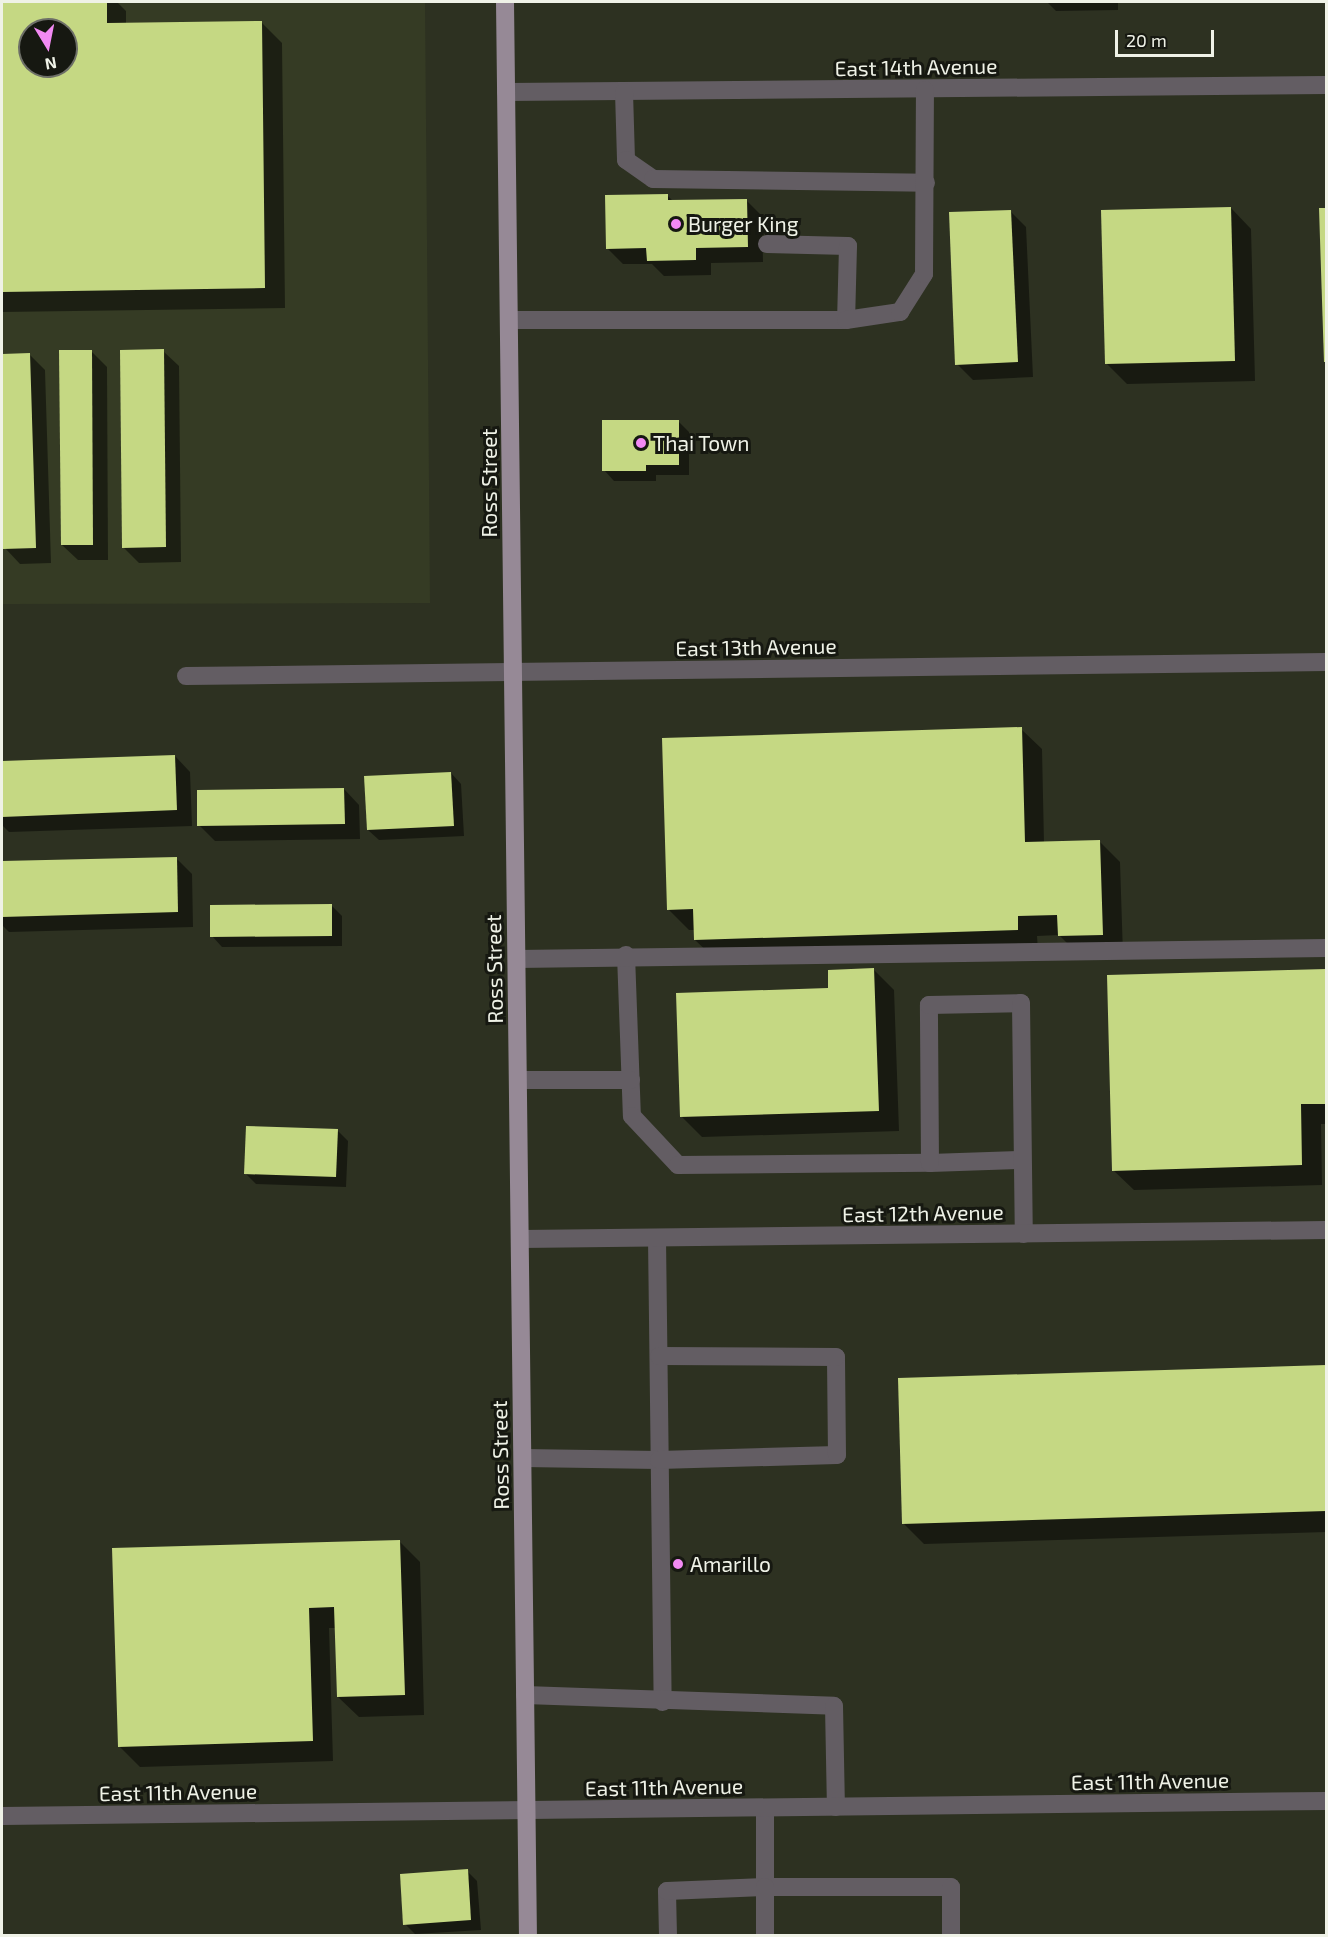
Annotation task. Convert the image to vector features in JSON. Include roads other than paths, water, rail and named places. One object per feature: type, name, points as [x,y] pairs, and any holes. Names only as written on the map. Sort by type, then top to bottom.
[{"type":"main road","name":"Ross Street","points":[[505,2],[511,320],[512,672],[521,1239],[528,1935]]},
{"type":"street","name":"East 14th Avenue","points":[[506,92],[1326,85]]},
{"type":"street","points":[[511,320],[846,320],[900,312],[924,274],[925,90]]},
{"type":"street","points":[[624,92],[627,160],[653,179],[926,183]]},
{"type":"street","points":[[767,244],[848,246],[846,320]]},
{"type":"street","name":"East 13th Avenue","points":[[186,676],[1326,662]]},
{"type":"street","points":[[517,959],[626,955],[1326,948]]},
{"type":"street","points":[[626,955],[632,1116],[678,1165],[1021,1160]]},
{"type":"street","points":[[930,1163],[929,1005],[1022,1003],[1021,1160],[1024,1234]]},
{"type":"street","points":[[518,1080],[631,1080]]},
{"type":"street","name":"East 12th Avenue","points":[[521,1239],[1326,1230]]},
{"type":"street","points":[[657,1239],[663,1702]]},
{"type":"street","points":[[522,1458],[659,1460],[837,1455],[836,1357],[659,1356]]},
{"type":"street","points":[[525,1695],[663,1702],[834,1706],[836,1807]]},
{"type":"street","name":"East 11th Avenue","points":[[2,1816],[1326,1801]]},
{"type":"street","points":[[765,1808],[765,1935]]},
{"type":"street","points":[[668,1935],[667,1891],[765,1887],[951,1887],[951,1935]]},
{"type":"place","name":"Burger King","points":[[676,224]]},
{"type":"place","name":"Thai Town","points":[[641,443]]},
{"type":"place","name":"Amarillo","points":[[678,1564]]}]
